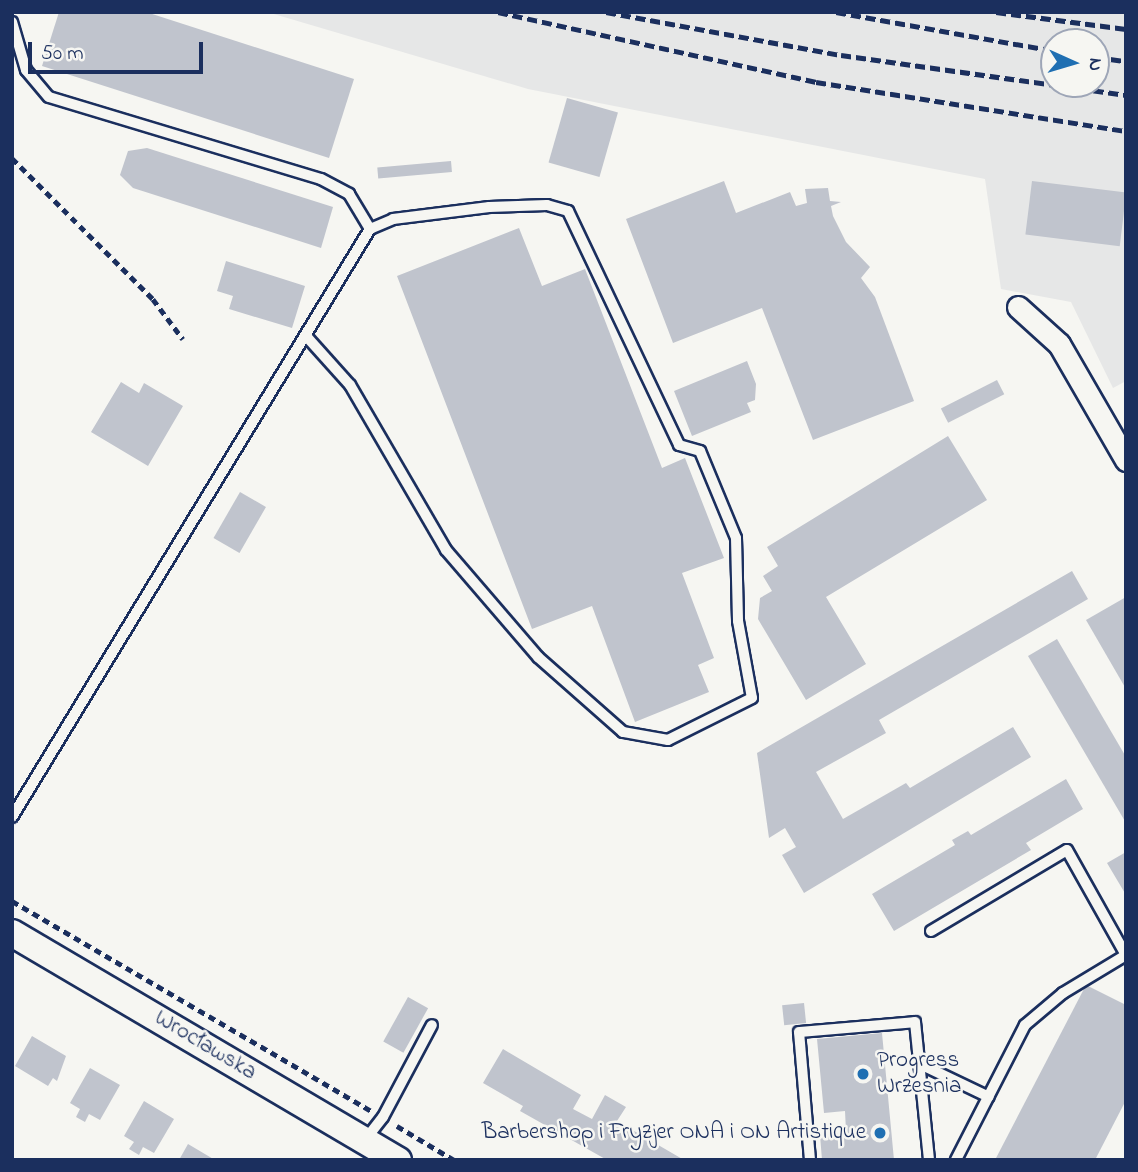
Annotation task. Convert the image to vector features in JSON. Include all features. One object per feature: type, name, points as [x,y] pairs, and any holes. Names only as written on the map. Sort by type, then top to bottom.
[{"type":"street","points":[[1018,307],[1059,345],[1126,460]]},
{"type":"street","name":"Wrocławska","points":[[12,933],[398,1160]]},
{"type":"lane","points":[[12,22],[26,70],[49,97],[321,179],[349,194],[370,229]]},
{"type":"lane","points":[[12,817],[307,337],[370,229],[393,219],[489,207],[547,205],[568,211],[679,445],[700,451],[736,538],[738,621],[752,698],[668,740],[622,732],[538,657],[446,550],[350,386],[307,337]]},
{"type":"lane","points":[[931,931],[1067,850],[1125,955],[1063,993],[1026,1025],[956,1160]]},
{"type":"lane","points":[[810,1160],[799,1032],[915,1022],[929,1160]]},
{"type":"lane","points":[[365,1140],[383,1117],[432,1025]]},
{"type":"lane","points":[[920,1064],[989,1097]]},
{"type":"path","points":[[12,158],[153,299],[183,339]]},
{"type":"path","points":[[12,901],[454,1160]]},
{"type":"shaded area","points":[[267,12],[1126,12],[1126,381],[1113,388],[1071,302],[1001,289],[985,179],[528,89]]},
{"type":"building","points":[[59,12],[146,12],[354,79],[329,158],[42,66]]},
{"type":"building","points":[[567,98],[618,113],[599,177],[549,162]]},
{"type":"building","points":[[147,148],[333,207],[321,248],[133,188],[120,175],[128,151]]},
{"type":"building","points":[[451,161],[452,172],[378,178],[377,167]]},
{"type":"building","points":[[724,181],[736,213],[790,192],[796,206],[807,203],[805,189],[828,188],[830,201],[841,202],[831,206],[833,216],[846,242],[870,267],[861,278],[875,297],[914,401],[813,440],[762,308],[673,343],[626,219]]},
{"type":"building","points":[[1032,181],[1126,193],[1120,246],[1025,235]]},
{"type":"building","points":[[519,228],[542,286],[585,269],[662,468],[685,458],[724,558],[682,573],[714,658],[698,665],[709,692],[635,722],[592,606],[532,629],[397,276]]},
{"type":"building","points":[[226,261],[305,286],[292,328],[229,309],[233,296],[217,291]]},
{"type":"building","points":[[747,361],[756,384],[755,400],[747,403],[751,412],[692,436],[674,391]]},
{"type":"building","points":[[997,380],[1004,394],[948,423],[941,409]]},
{"type":"building","points":[[121,382],[139,393],[144,383],[183,406],[148,466],[91,432]]},
{"type":"building","points":[[948,436],[987,500],[826,597],[866,664],[806,700],[758,619],[760,598],[772,591],[763,576],[778,566],[767,547]]},
{"type":"building","points":[[240,492],[266,507],[239,553],[214,538]]},
{"type":"building","points":[[1072,571],[1088,599],[879,720],[886,733],[816,772],[843,819],[906,783],[910,788],[1013,727],[1031,757],[804,893],[782,855],[796,847],[785,828],[769,838],[757,753]]},
{"type":"building","points":[[1126,597],[1126,689],[1086,620]]},
{"type":"building","points":[[1057,639],[1126,757],[1126,823],[1028,656]]},
{"type":"building","points":[[1066,779],[1083,809],[1026,843],[1031,850],[894,931],[872,894],[955,845],[952,840],[968,831],[971,835]]},
{"type":"building","points":[[1126,852],[1126,895],[1107,863]]},
{"type":"building","points":[[1086,985],[1126,1005],[1126,1100],[1095,1160],[995,1160]]},
{"type":"building","points":[[408,997],[428,1008],[403,1053],[383,1042]]},
{"type":"building","points":[[804,1003],[806,1023],[784,1025],[782,1005]]},
{"type":"building","name":"Progress Wrzesnia","points":[[882,1033],[894,1160],[822,1160],[820,1135],[846,1132],[845,1111],[824,1113],[817,1039]]},
{"type":"building","points":[[32,1036],[66,1056],[57,1081],[53,1078],[48,1086],[15,1066]]},
{"type":"building","points":[[503,1049],[581,1095],[573,1109],[592,1119],[605,1095],[626,1107],[617,1121],[684,1160],[607,1160],[520,1111],[523,1106],[483,1083]]},
{"type":"building","points":[[90,1068],[120,1085],[100,1120],[89,1114],[85,1122],[76,1117],[80,1109],[70,1103]]},
{"type":"building","points":[[144,1101],[174,1119],[154,1153],[143,1147],[139,1155],[129,1149],[134,1142],[124,1136]]},
{"type":"building","points":[[188,1144],[215,1160],[179,1160]]},
{"type":"railway","points":[[498,12],[816,82],[1126,131]]},
{"type":"railway","points":[[606,12],[841,55],[1126,95]]},
{"type":"railway","points":[[836,12],[1040,48]]},
{"type":"railway","points":[[996,12],[1126,29]]},
{"type":"railway","points":[[1110,59],[1126,61]]},
{"type":"place","name":"Progress Wrzesnia","points":[[863,1074]]},
{"type":"place","name":"Barbershop i Fryzjer ONA i ON Artistique","points":[[880,1133]]}]
